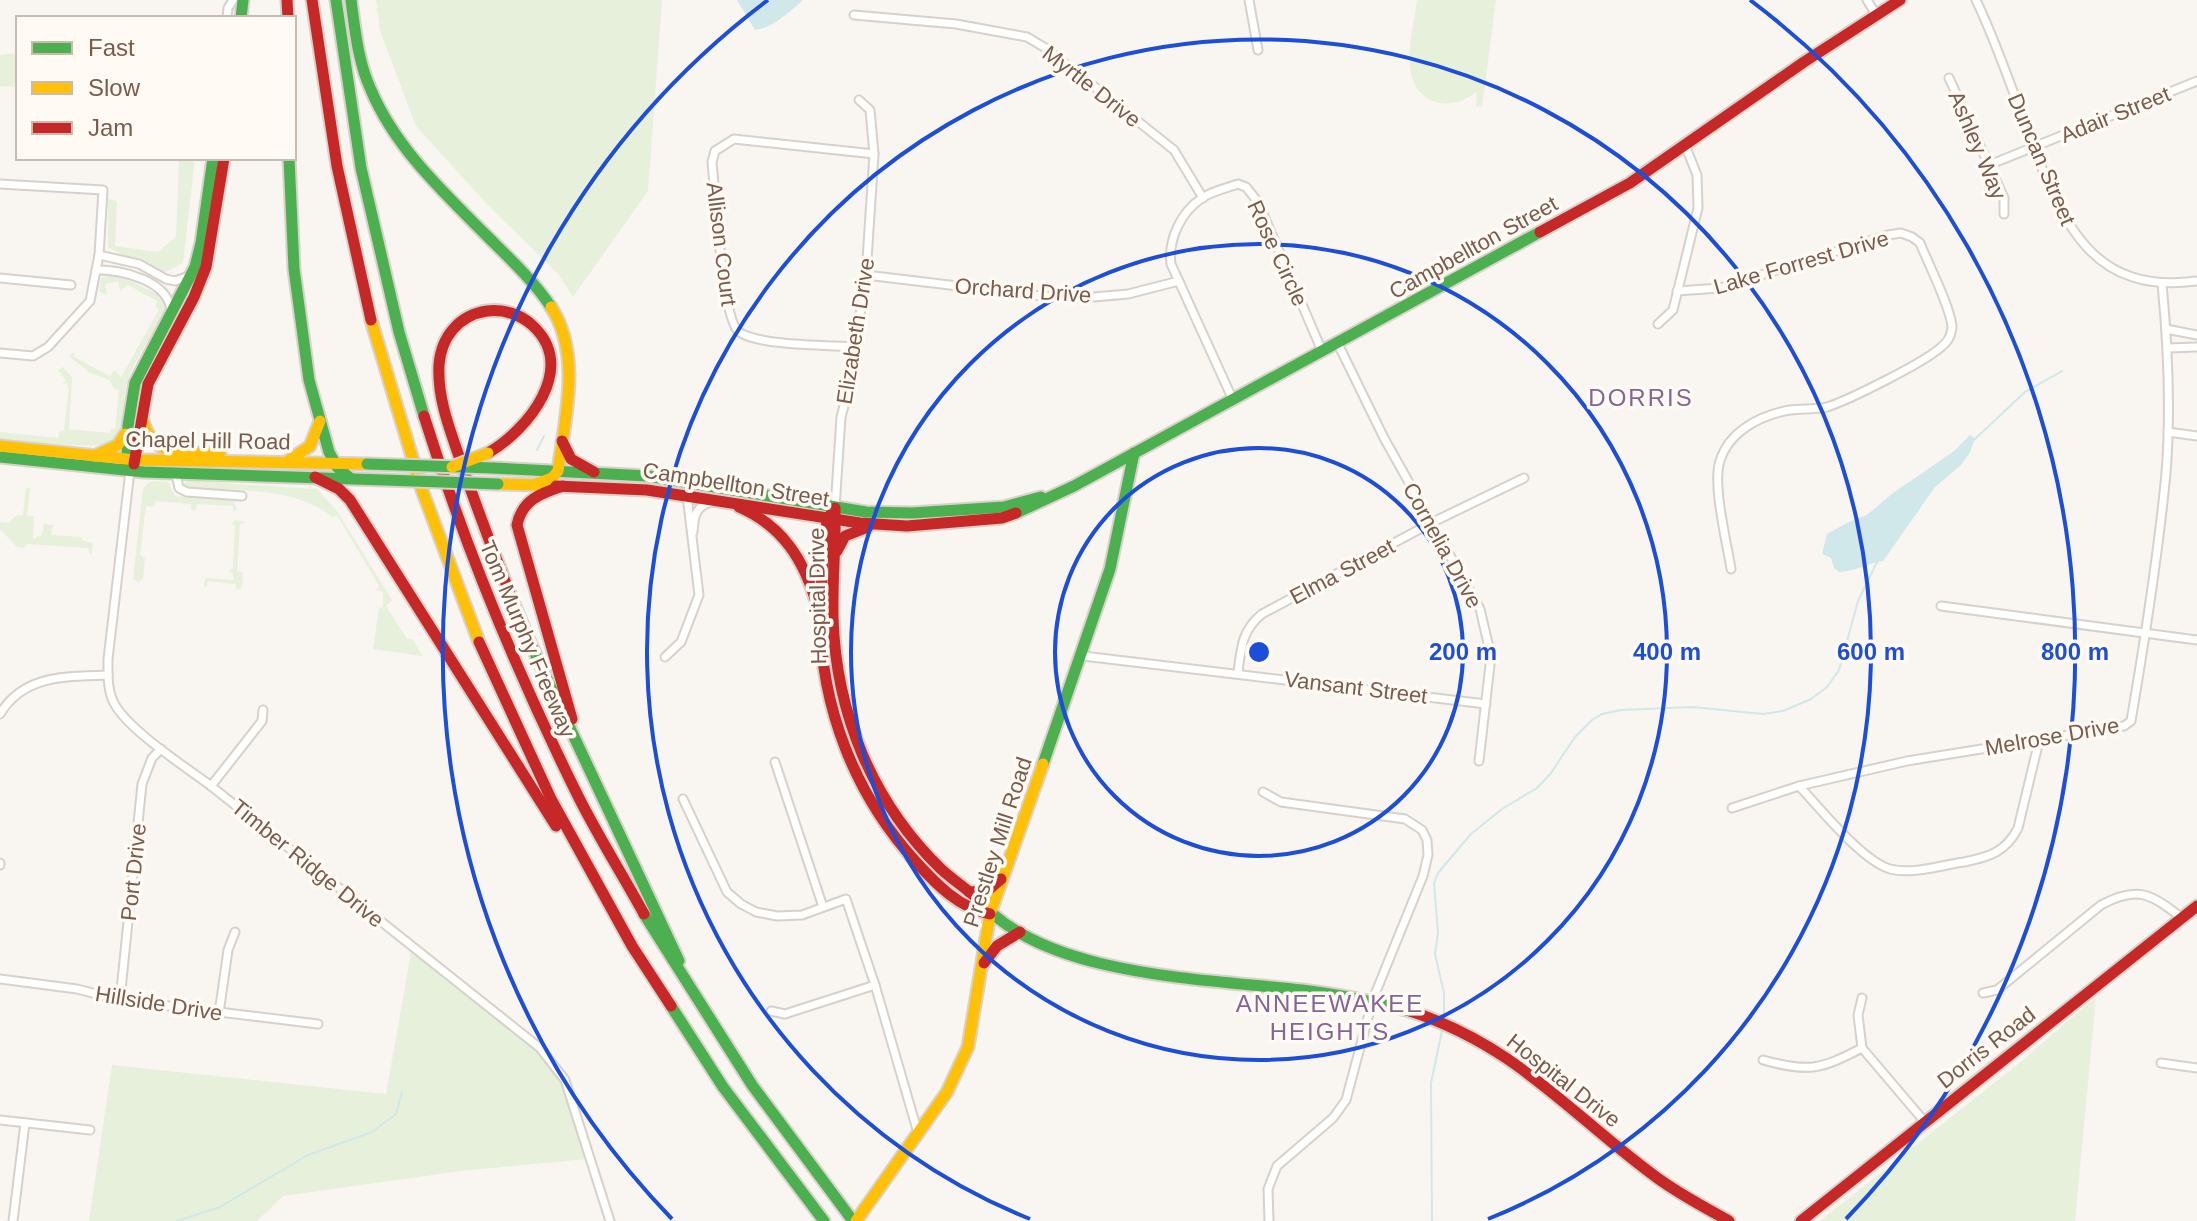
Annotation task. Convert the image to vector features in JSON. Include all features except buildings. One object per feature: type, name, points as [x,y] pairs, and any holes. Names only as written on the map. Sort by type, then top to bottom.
[{"type":"main road","name":"Tom Murphy Freeway","points":[[312,0],[329,125],[354,250],[380,355],[440,544],[484,655],[581,857],[651,978],[757,1136],[824,1221]]},
{"type":"main road","name":"Tom Murphy Freeway","points":[[336,0],[357,141],[388,287],[423,418],[460,530],[502,636],[550,744],[638,909],[709,1023],[791,1142],[855,1221]]},
{"type":"main road","points":[[351,0],[366,78],[387,122],[417,161],[543,295],[559,321],[566,340],[569,364],[558,471],[552,478],[534,485]]},
{"type":"main road","name":"Campbellton Street","points":[[832,516],[1004,507],[1046,497],[1074,486],[1630,183],[1804,62],[1900,0]]},
{"type":"main road","points":[[131,463],[147,388],[200,268],[207,238],[203,228],[213,160]]},
{"type":"main road","points":[[131,463],[128,426],[134,389],[141,369],[171,313],[197,277],[217,214],[224,160]]},
{"type":"main road","points":[[289,160],[295,283],[303,348],[320,420],[334,462],[353,478]]},
{"type":"main road","points":[[452,467],[488,453],[509,440],[530,417],[545,389],[550,367],[549,351],[538,330],[519,315],[501,310],[472,315],[451,331],[440,353],[441,395],[476,506],[501,574],[548,685],[709,1023]]},
{"type":"main road","points":[[147,388],[144,429],[150,440],[169,451],[261,454],[282,461],[305,452],[313,443],[320,420]]},
{"type":"main road","points":[[93,456],[118,445],[128,426]]},
{"type":"main road","points":[[562,441],[571,459],[594,472]]},
{"type":"main road","name":"Chapel Hill Road","points":[[1,449],[131,463],[282,461],[416,466]]},
{"type":"main road","name":"Chapel Hill Road","points":[[1,449],[93,456],[176,474],[414,481]]},
{"type":"main road","name":"Prestley Mill Road","points":[[855,1221],[947,1092],[968,1047],[990,914],[1083,656],[1110,569],[1134,453]]},
{"type":"main road","points":[[350,500],[353,478],[367,464]]},
{"type":"main road","name":"Campbellton Street","points":[[416,466],[648,476],[717,495],[877,525],[956,523],[1002,518],[1031,508],[1046,497]]},
{"type":"main road","points":[[315,477],[339,489],[350,500],[530,787],[581,857]]},
{"type":"main road","name":"Campbellton Street","points":[[414,481],[629,488],[687,496],[717,495]]},
{"type":"main road","points":[[563,486],[529,500],[520,511],[517,525],[582,754]]},
{"type":"main road","points":[[717,495],[744,508],[785,538],[804,562],[820,617]]},
{"type":"main road","name":"Hospital Drive","points":[[832,516],[836,655],[839,684],[854,735],[873,779],[896,816],[941,868],[980,900],[990,914],[1020,932],[1087,961],[1145,973],[1373,999],[1448,1025],[1526,1070],[1665,1184],[1702,1209],[1729,1221]]},
{"type":"main road","name":"Hospital Drive","points":[[832,516],[820,617],[824,670],[841,741],[866,796],[898,843],[929,876],[975,913],[990,914]]},
{"type":"main road","points":[[834,559],[845,536],[859,528],[877,525]]},
{"type":"main road","points":[[969,892],[987,891],[1004,875]]},
{"type":"main road","name":"Dorris Road","points":[[1801,1221],[2197,906]]},
{"type":"main road","points":[[982,966],[997,946],[1020,932]]},
{"type":"street","points":[[1249,0],[1258,50]]},
{"type":"street","points":[[1867,0],[1877,16]]},
{"type":"street","name":"Duncan Street","points":[[1976,0],[1998,48],[2048,185],[2073,233],[2107,264],[2132,278],[2162,284],[2197,281]]},
{"type":"street","name":"Myrtle Drive","points":[[854,15],[956,24],[1027,37],[1047,49],[1174,150],[1203,198]]},
{"type":"street","name":"Ashley Way","points":[[1949,78],[2004,198],[2004,214]]},
{"type":"street","name":"Adair Street","points":[[1989,165],[2197,81]]},
{"type":"street","name":"Elizabeth Drive","points":[[832,516],[841,417],[856,347],[866,275],[874,154],[870,110],[859,100]]},
{"type":"street","name":"Allison Court","points":[[856,347],[758,340],[738,332],[724,287],[712,162],[715,151],[734,139],[874,154]]},
{"type":"street","points":[[1658,324],[1673,310],[1698,208],[1697,175],[1685,145]]},
{"type":"street","points":[[0,184],[103,190],[99,255],[90,301],[48,347],[33,356],[0,353]]},
{"type":"street","name":"Rose Circle","points":[[1203,198],[1238,184],[1246,187],[1258,202],[1322,351]]},
{"type":"street","points":[[1203,198],[1184,218],[1169,248],[1171,264],[1233,400]]},
{"type":"street","name":"Lake Forrest Drive","points":[[1677,291],[1720,288],[1901,233],[1920,243],[1951,321],[1949,339],[1940,349],[1895,374],[1827,407],[1770,416],[1744,428],[1730,440],[1720,458],[1717,476],[1731,569]]},
{"type":"street","points":[[99,255],[139,264],[166,279],[175,281],[197,277]]},
{"type":"street","points":[[96,270],[114,270],[150,284],[169,302],[171,313]]},
{"type":"street","name":"Orchard Drive","points":[[866,275],[1082,298],[1128,294],[1179,281]]},
{"type":"street","points":[[0,278],[71,285]]},
{"type":"street","name":"Melrose Drive","points":[[1732,808],[1799,786],[1907,761],[2124,726],[2131,721],[2164,490],[2168,432],[2167,348],[2162,284]]},
{"type":"street","points":[[2166,329],[2197,335]]},
{"type":"street","name":"Cornelia Drive","points":[[1338,344],[1384,438],[1480,609],[1491,656],[1479,761]]},
{"type":"street","points":[[2167,348],[2197,347]]},
{"type":"street","points":[[2168,432],[2197,436]]},
{"type":"street","name":"Timber Ridge Drive","points":[[131,463],[108,675],[114,704],[161,749],[546,1054],[566,1082],[610,1221]]},
{"type":"street","points":[[176,474],[179,488],[187,492],[242,496]]},
{"type":"street","name":"Elma Street","points":[[1238,672],[1243,637],[1250,624],[1262,614],[1431,523],[1524,478]]},
{"type":"street","points":[[692,538],[697,510],[717,495]]},
{"type":"street","points":[[665,657],[681,642],[699,595],[687,496]]},
{"type":"street","points":[[1941,606],[2197,640]]},
{"type":"street","name":"Vansant Street","points":[[1083,656],[1238,672],[1486,704]]},
{"type":"street","points":[[0,714],[7,703],[34,682],[108,675]]},
{"type":"street","points":[[211,786],[262,721],[263,710]]},
{"type":"street","points":[[1799,786],[1870,860],[1890,869],[1911,870],[1990,857],[2012,840],[2018,828],[2039,741]]},
{"type":"street","name":"Port Drive","points":[[120,1000],[142,784],[152,758],[161,749]]},
{"type":"street","points":[[775,762],[823,907]]},
{"type":"street","points":[[1263,792],[1281,802],[1405,819],[1422,830],[1428,847],[1423,876],[1373,999],[1346,1100],[1333,1118],[1277,1166],[1268,1189],[1269,1221]]},
{"type":"street","points":[[683,799],[727,892],[741,904],[756,912],[777,916],[802,915],[846,899],[875,985],[918,1133]]},
{"type":"street","points":[[1983,993],[1997,990],[2101,905],[2119,896],[2133,893],[2156,898],[2182,918]]},
{"type":"street","points":[[219,1013],[228,950],[235,932]]},
{"type":"street","name":"Hillside Drive","points":[[0,979],[77,989],[120,1000],[318,1024]]},
{"type":"street","points":[[771,1011],[785,1014],[875,985]]},
{"type":"street","points":[[1862,998],[1858,1015],[1862,1048],[1924,1121]]},
{"type":"street","points":[[1763,1060],[1803,1069],[1827,1066],[1862,1048]]},
{"type":"street","points":[[2161,1063],[2197,1068]]},
{"type":"street","points":[[0,1120],[90,1130]]},
{"type":"street","points":[[13,1221],[25,1123]]},
{"type":"green space","points":[[376,0],[662,0],[648,191],[573,297],[559,275],[485,202],[416,126],[380,31]]},
{"type":"green space","points":[[1417,0],[1496,0],[1482,107],[1476,106],[1477,91],[1458,102],[1442,103],[1423,95],[1415,85],[1411,72],[1410,42]]},
{"type":"green space","points":[[16,53],[16,87],[0,86],[0,55]]},
{"type":"green space","points":[[179,160],[195,160],[183,263],[159,275],[108,247],[108,199],[117,201],[115,246],[158,252],[176,237]]},
{"type":"green space","points":[[116,274],[161,296],[168,306],[130,373],[116,442],[80,445],[0,439],[0,432],[58,438],[59,432],[64,430],[69,389],[67,383],[63,384],[66,380],[58,370],[63,367],[72,377],[69,429],[110,433],[111,429],[115,429],[119,390],[114,389],[110,380],[90,373],[69,356],[74,352],[74,357],[110,376],[115,370],[121,377],[159,310],[155,307],[157,301],[128,285],[120,291],[118,281],[105,284],[107,295],[99,291],[101,278]]},
{"type":"green space","points":[[188,478],[317,489],[337,511],[392,600],[386,606],[407,639],[413,639],[422,656],[373,649],[379,608],[383,607],[383,592],[376,590],[379,586],[337,515],[332,517],[318,507],[283,495],[187,488],[184,484]]},
{"type":"green space","points":[[149,482],[168,482],[175,496],[233,500],[237,509],[233,512],[233,506],[197,504],[196,510],[191,510],[191,504],[156,501],[153,507],[146,506],[140,555],[145,558],[143,579],[138,582],[133,579],[143,489]]},
{"type":"green space","points":[[26,488],[30,488],[27,516],[34,516],[33,539],[42,535],[44,524],[53,525],[51,535],[81,537],[83,541],[93,543],[92,553],[88,548],[27,544],[24,548],[17,547],[0,529],[0,522],[9,523],[15,516],[23,515]]},
{"type":"green space","points":[[235,520],[246,522],[240,525],[237,571],[243,572],[242,587],[236,590],[236,584],[208,581],[204,587],[205,578],[233,580],[233,573],[228,572],[233,568],[235,525],[231,524]]},
{"type":"green space","points":[[412,947],[540,1048],[565,1080],[586,1159],[461,1171],[283,1196],[257,1221],[89,1221],[112,1065],[386,1094]]},
{"type":"green space","points":[[2096,997],[2075,1221],[1820,1221],[2017,1065]]},
{"type":"water","points":[[737,0],[803,0],[775,23],[755,30]]},
{"type":"water","points":[[1970,435],[1975,439],[1969,454],[1935,487],[1883,561],[1845,572],[1834,568],[1831,558],[1822,554],[1827,534],[1867,515],[1953,452]]},
{"type":"waterway","points":[[1975,439],[2025,392],[2062,371]]},
{"type":"waterway","points":[[537,450],[544,436]]},
{"type":"waterway","points":[[1444,1020],[1444,993],[1435,954],[1438,933],[1434,883],[1438,873],[1471,834],[1502,809],[1537,788],[1575,737],[1602,714],[1621,710],[1692,707],[1763,714],[1783,711],[1811,699],[1827,687],[1839,670],[1858,601],[1877,562]]},
{"type":"waterway","points":[[1432,1221],[1431,1083],[1443,1026]]},
{"type":"waterway","points":[[177,1221],[220,1207],[308,1155],[372,1132],[396,1114],[402,1092]]},
{"type":"traffic: fast","points":[[241,16],[243,0]]},
{"type":"traffic: fast","points":[[336,0],[361,168],[399,332],[424,416]]},
{"type":"traffic: fast","points":[[351,0],[363,68],[381,111],[393,130],[436,185],[520,269],[551,307]]},
{"type":"traffic: fast","points":[[127,463],[128,426],[135,383],[195,267],[213,160]]},
{"type":"traffic: fast","points":[[289,160],[294,269],[309,380],[329,452],[337,467],[350,478]]},
{"type":"traffic: fast","points":[[1016,513],[1074,486],[1540,232]]},
{"type":"traffic: fast","points":[[1043,764],[1110,569],[1134,453]]},
{"type":"traffic: fast","points":[[0,457],[144,472],[414,481]]},
{"type":"traffic: fast","points":[[367,464],[493,468]]},
{"type":"traffic: fast","points":[[493,468],[648,476],[866,512],[912,513],[1004,507],[1041,497]]},
{"type":"traffic: fast","points":[[414,481],[498,484]]},
{"type":"traffic: fast","points":[[532,647],[679,961]]},
{"type":"traffic: fast","points":[[979,900],[1008,926],[1044,945],[1085,959],[1176,977],[1329,994],[1410,1011]]},
{"type":"traffic: fast","points":[[644,914],[752,1085],[853,1221]]},
{"type":"traffic: fast","points":[[671,1006],[723,1087],[824,1221]]},
{"type":"traffic: slow","points":[[534,485],[552,478],[558,471],[567,408],[569,366],[566,345],[551,307]]},
{"type":"traffic: slow","points":[[371,320],[422,490],[479,642]]},
{"type":"traffic: slow","points":[[143,421],[148,433],[163,448],[184,453],[220,453]]},
{"type":"traffic: slow","points":[[288,461],[310,446],[320,421]]},
{"type":"traffic: slow","points":[[94,456],[118,445],[125,434]]},
{"type":"traffic: slow","points":[[0,446],[136,460],[367,464]]},
{"type":"traffic: slow","points":[[452,467],[488,453]]},
{"type":"traffic: slow","points":[[498,484],[539,485]]},
{"type":"traffic: slow","points":[[856,1221],[947,1092],[968,1047],[990,914],[1043,764]]},
{"type":"traffic: jam","points":[[287,0],[288,16]]},
{"type":"traffic: jam","points":[[312,0],[337,166],[371,320]]},
{"type":"traffic: jam","points":[[1540,232],[1630,183],[1804,62],[1900,0]]},
{"type":"traffic: jam","points":[[134,464],[148,384],[194,297],[206,267],[224,160]]},
{"type":"traffic: jam","points":[[488,453],[503,443],[532,413],[543,396],[551,359],[545,342],[532,325],[517,315],[499,311],[477,313],[453,329],[440,355],[439,379],[447,419],[464,471],[532,647]]},
{"type":"traffic: jam","points":[[424,416],[475,561],[534,703],[586,811],[644,914]]},
{"type":"traffic: jam","points":[[562,441],[571,459],[594,472]]},
{"type":"traffic: jam","points":[[315,477],[339,489],[350,500],[556,826]]},
{"type":"traffic: jam","points":[[556,486],[647,490],[860,523],[907,526],[1002,518],[1016,513]]},
{"type":"traffic: jam","points":[[563,486],[540,495],[528,504],[517,525],[572,719]]},
{"type":"traffic: jam","points":[[739,507],[768,524],[790,546],[806,573],[817,605]]},
{"type":"traffic: jam","points":[[835,508],[833,618],[841,688],[850,722],[862,754],[895,815],[941,869],[979,900]]},
{"type":"traffic: jam","points":[[831,514],[827,519],[821,592],[822,651],[835,717],[846,748],[875,808],[916,862],[958,901],[990,914]]},
{"type":"traffic: jam","points":[[837,551],[845,536],[868,527]]},
{"type":"traffic: jam","points":[[479,642],[551,799],[632,946],[671,1006]]},
{"type":"traffic: jam","points":[[969,892],[987,891],[1001,879]]},
{"type":"traffic: jam","points":[[1801,1221],[2197,906]]},
{"type":"traffic: jam","points":[[984,963],[997,946],[1020,932]]},
{"type":"traffic: jam","points":[[1410,1011],[1448,1026],[1512,1062],[1656,1177],[1729,1221]]},
{"type":"district","name":"DORRIS","points":[[1641,398]]},
{"type":"district","name":"ANNEEWAKEE HEIGHTS","points":[[1330,1018]]}]
